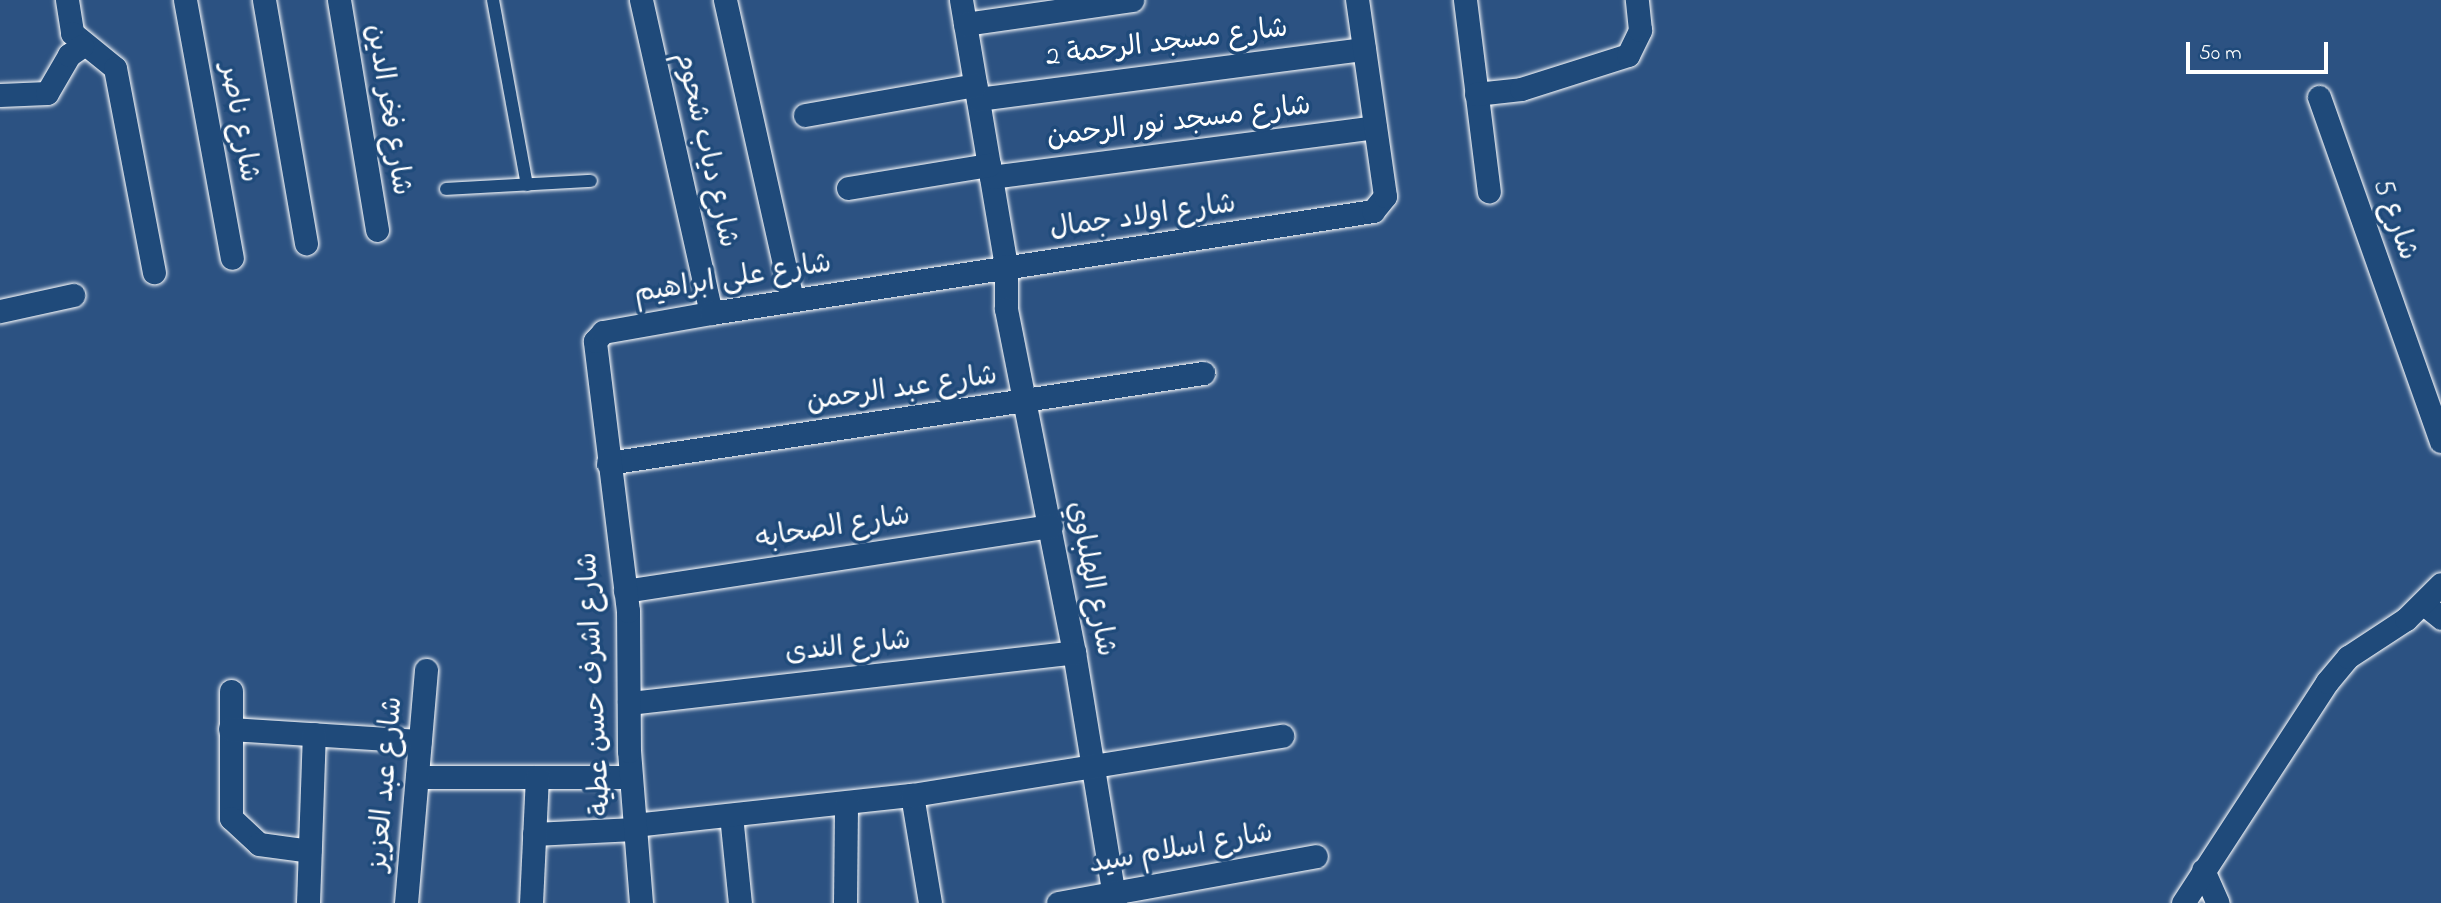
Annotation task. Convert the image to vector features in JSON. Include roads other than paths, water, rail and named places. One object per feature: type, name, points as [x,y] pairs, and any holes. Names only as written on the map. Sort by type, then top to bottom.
[{"type":"street","points":[[67,0],[82,46],[115,68],[154,272]]},
{"type":"street","name":"شارع ناصر","points":[[185,0],[232,257]]},
{"type":"street","points":[[264,0],[306,243]]},
{"type":"street","name":"شارع فخر الدين","points":[[339,0],[377,230]]},
{"type":"street","name":"شارع دياب شحوم","points":[[641,0],[711,313]]},
{"type":"street","points":[[725,0],[792,300]]},
{"type":"street","name":"شارع الهلباوي","points":[[961,0],[1006,267],[1005,302],[1051,526],[1115,898]]},
{"type":"street","points":[[965,24],[1132,0]]},
{"type":"street","name":"شارع اولاد جمال","points":[[1006,267],[1289,228],[1373,211],[1385,196],[1357,0]]},
{"type":"street","points":[[1465,0],[1489,192]]},
{"type":"street","points":[[1476,94],[1521,89],[1628,55],[1640,30],[1637,0]]},
{"type":"street","points":[[0,95],[47,93],[82,46]]},
{"type":"street","name":"شارع مسجد الرحمة 2","points":[[805,115],[977,92],[1364,49]]},
{"type":"street","name":"شارع 5","points":[[2319,97],[2441,441]]},
{"type":"street","name":"شارع مسجد نور الرحمن","points":[[848,188],[1375,127]]},
{"type":"street","name":"شارع على ابراهيم","points":[[608,463],[596,341],[603,332],[1006,267]]},
{"type":"street","points":[[0,312],[73,295]]},
{"type":"street","name":"شارع عبد الرحمن","points":[[608,463],[1203,373]]},
{"type":"street","name":"شارع اشرف حسن عطية","points":[[608,463],[625,591],[630,777],[641,903]]},
{"type":"street","name":"شارع الصحابه","points":[[625,591],[1051,526]]},
{"type":"street","points":[[2183,903],[2341,665],[2372,636],[2433,611],[2441,584]]},
{"type":"street","name":"شارع الندى","points":[[629,703],[1074,652]]},
{"type":"street","name":"شارع عبد العزيز","points":[[406,903],[426,670]]},
{"type":"street","points":[[231,691],[229,805],[237,829],[258,844],[310,851]]},
{"type":"street","points":[[230,729],[420,740]]},
{"type":"street","points":[[309,903],[314,734]]},
{"type":"street","points":[[534,834],[634,827],[912,795],[1282,736]]},
{"type":"street","points":[[417,777],[630,777]]},
{"type":"street","points":[[531,903],[537,777]]},
{"type":"street","points":[[912,795],[930,903]]},
{"type":"street","points":[[845,903],[846,803]]},
{"type":"street","points":[[731,815],[740,903]]},
{"type":"street","name":"شارع اسلام سيد","points":[[1058,903],[1115,898],[1315,856]]},
{"type":"street","points":[[2203,870],[2218,903]]},
{"type":"lane","points":[[493,0],[527,185]]},
{"type":"lane","points":[[446,189],[591,181]]}]
